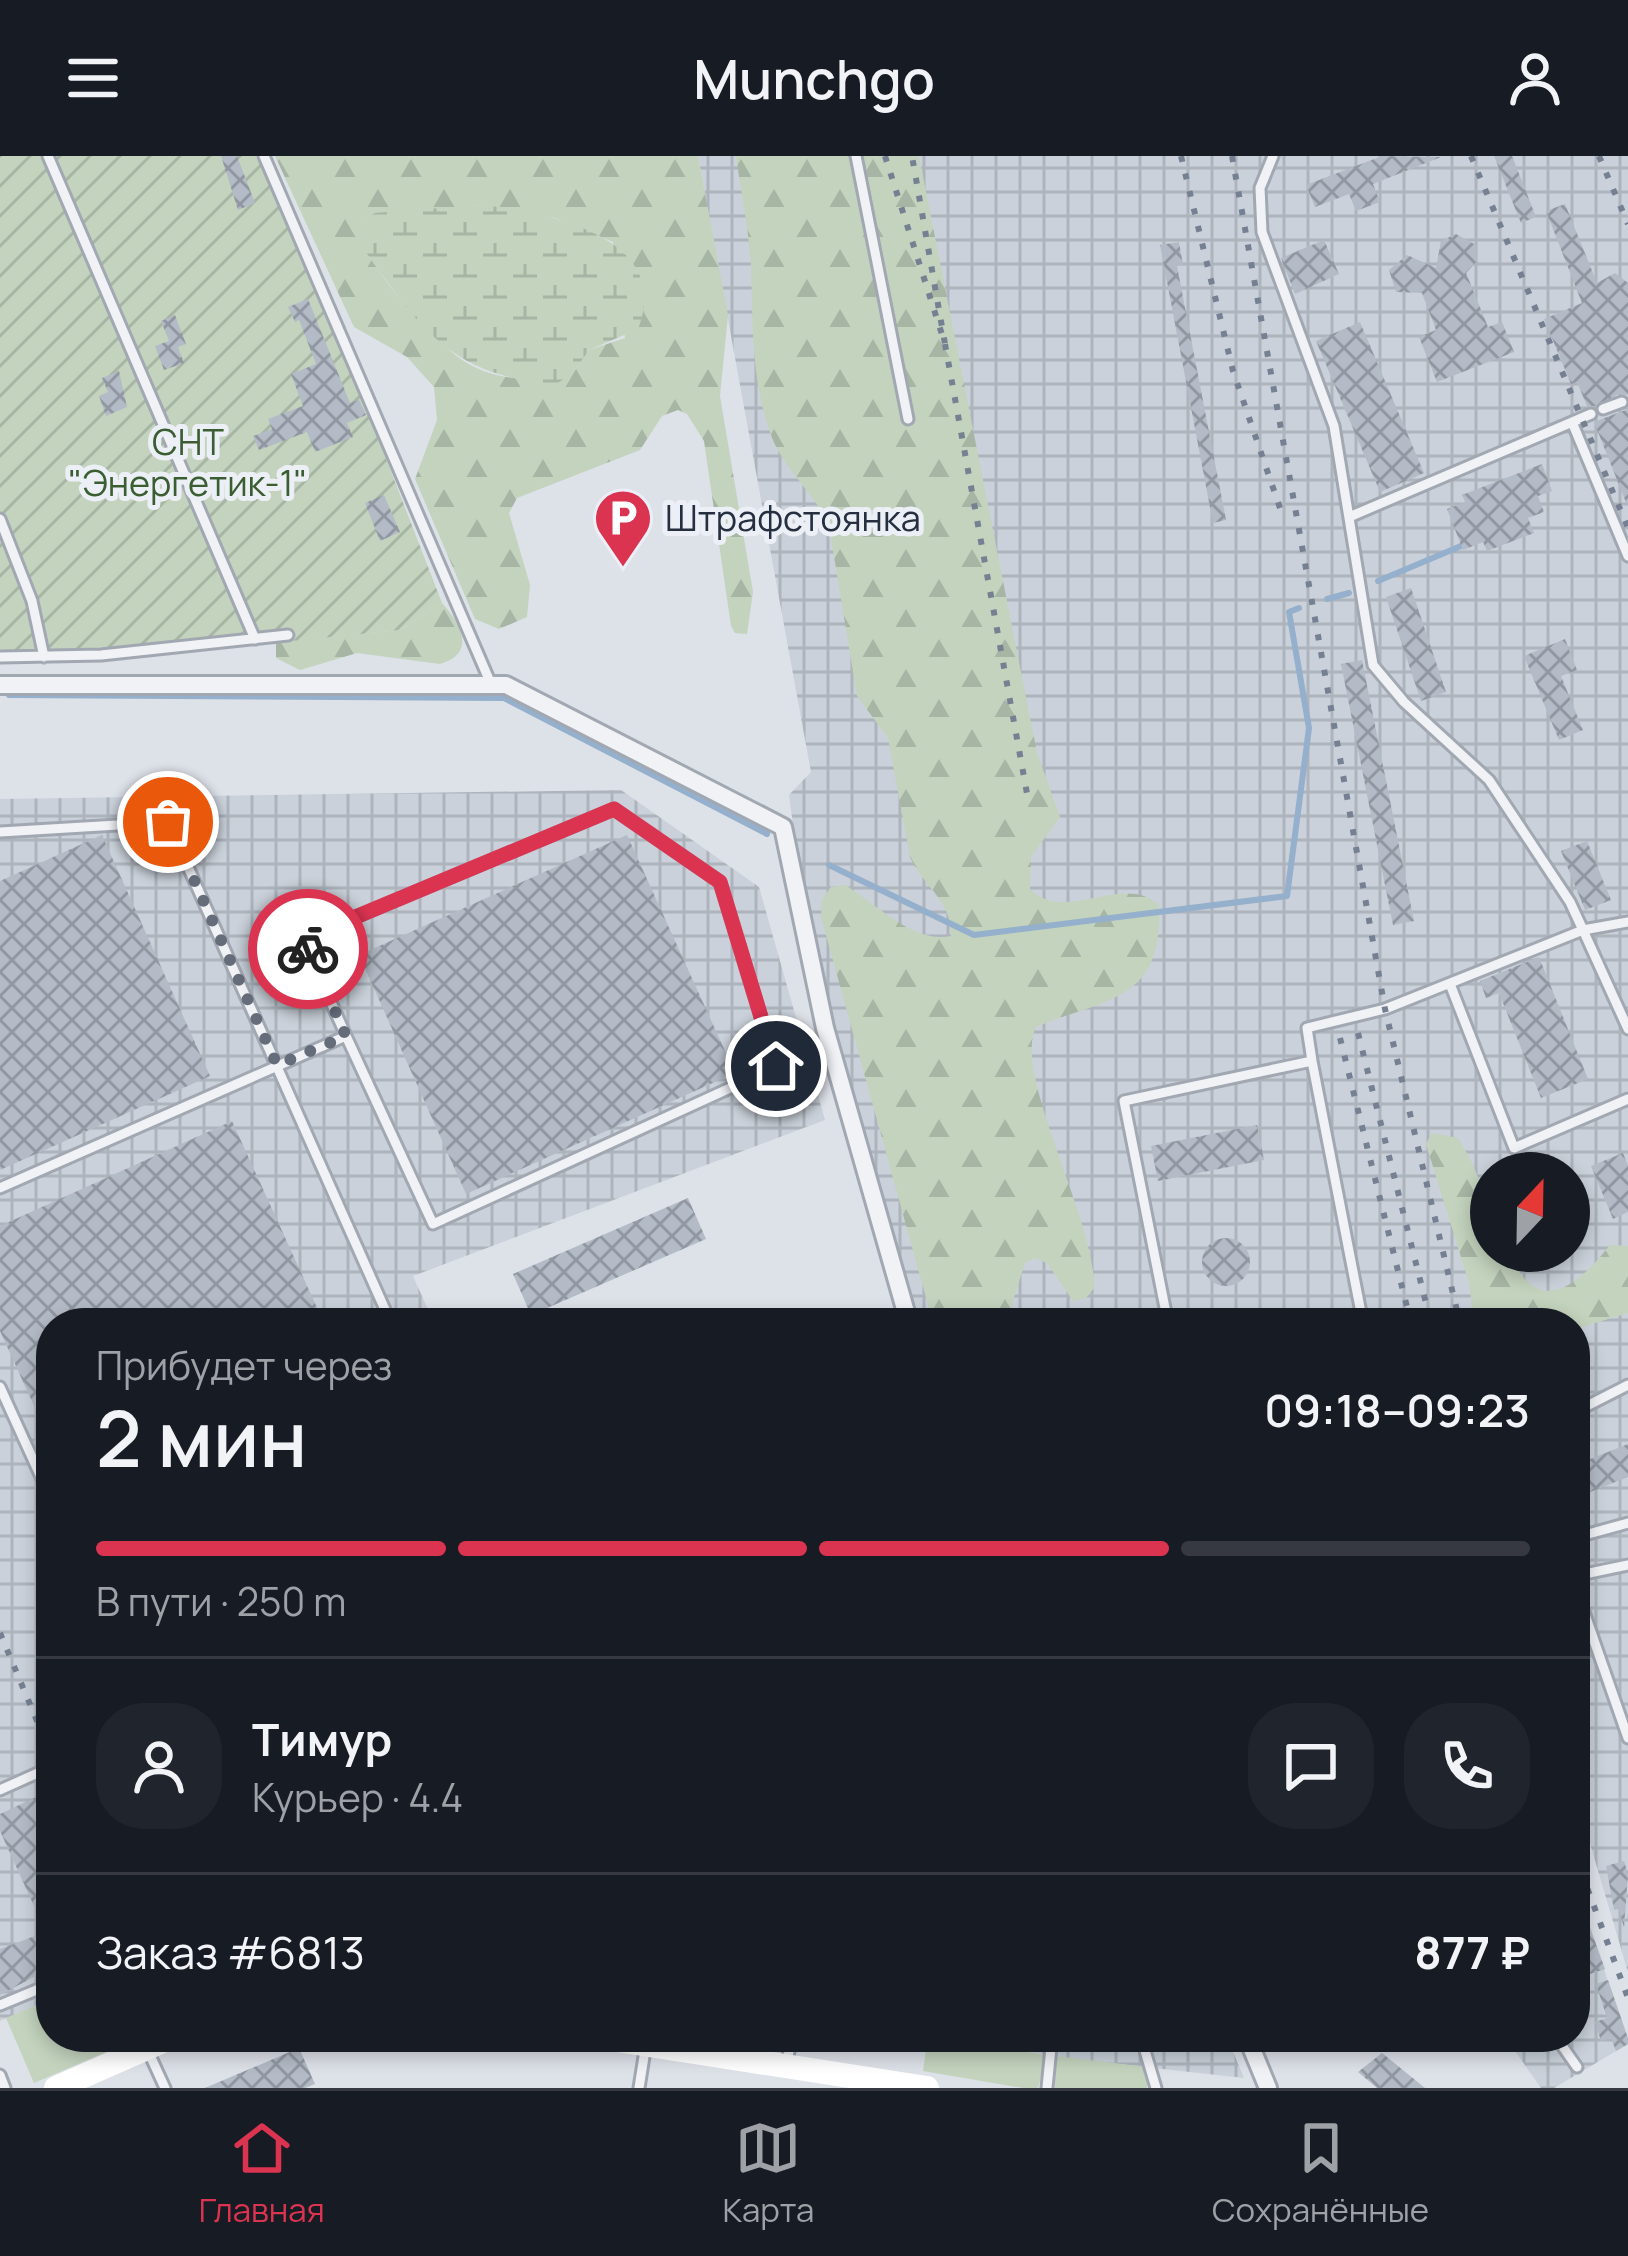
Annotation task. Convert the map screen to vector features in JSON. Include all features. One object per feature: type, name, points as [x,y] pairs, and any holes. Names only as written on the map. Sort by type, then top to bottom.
[{"type":"street","points":[[0,685],[491,684],[530,693],[783,827],[825,1028],[905,1308]]},
{"type":"street","points":[[56,2088],[138,2052]]},
{"type":"street","points":[[697,2052],[927,2088]]},
{"type":"street","points":[[1253,2052],[1268,2088]]},
{"type":"lane","points":[[48,156],[255,639]]},
{"type":"lane","points":[[265,156],[491,684]]},
{"type":"lane","points":[[856,156],[908,419]]},
{"type":"lane","points":[[1273,156],[1260,188],[1262,232],[1334,425],[1373,665],[1404,702],[1489,781],[1570,902],[1628,1029]]},
{"type":"lane","points":[[1603,409],[1622,402]]},
{"type":"lane","points":[[1349,517],[1591,414]]},
{"type":"lane","points":[[1571,422],[1628,556]]},
{"type":"lane","points":[[0,519],[32,601],[44,657]]},
{"type":"lane","points":[[0,658],[288,635]]},
{"type":"lane","points":[[614,809],[720,882],[776,1066],[433,1224],[346,1036],[303,939],[614,809]]},
{"type":"lane","points":[[0,832],[168,822],[384,1308]]},
{"type":"lane","points":[[1360,1308],[1306,1028],[1385,1009],[1583,930],[1628,922]]},
{"type":"lane","points":[[1450,984],[1514,1148],[1628,1100]]},
{"type":"lane","points":[[0,1188],[346,1036]]},
{"type":"lane","points":[[1165,1308],[1124,1101],[1312,1061]]},
{"type":"lane","points":[[1590,1404],[1628,1385]]},
{"type":"lane","points":[[0,1387],[36,1466]]},
{"type":"lane","points":[[1590,1534],[1628,1523]]},
{"type":"lane","points":[[1590,1573],[1628,1565]]},
{"type":"lane","points":[[1590,1629],[1628,1738]]},
{"type":"lane","points":[[0,1790],[36,1774]]},
{"type":"lane","points":[[0,2005],[36,1990]]},
{"type":"lane","points":[[149,2052],[165,2088]]},
{"type":"lane","points":[[639,2088],[645,2052]]},
{"type":"lane","points":[[786,2066],[789,2052]]},
{"type":"lane","points":[[1048,2088],[1051,2052]]},
{"type":"lane","points":[[1146,2052],[1156,2088]]},
{"type":"lane","points":[[1566,2052],[1576,2067]]},
{"type":"lane","points":[[0,2075],[5,2088]]},
{"type":"shaded area","points":[[698,156],[1628,156],[1628,1972],[1590,1844],[1590,1308],[910,1308],[805,913],[789,795],[811,772]]},
{"type":"shaded area","points":[[621,790],[759,887],[825,1120],[413,1276],[427,1308],[36,1308],[36,2005],[0,2021],[0,799]]},
{"type":"shaded area","points":[[1590,1926],[1628,2044],[1554,2088],[1541,2088],[1516,2052],[1590,2052]]},
{"type":"shaded area","points":[[1031,2052],[1233,2052],[1244,2078]]},
{"type":"green space","name":"СНТ \"Энергетик-1\"","points":[[0,156],[256,156],[342,345],[442,603],[400,630],[92,661],[0,663]]},
{"type":"green space","points":[[275,156],[698,156],[728,315],[720,396],[753,592],[747,634],[735,633],[731,626],[704,441],[687,414],[678,410],[662,416],[640,450],[517,498],[509,513],[530,585],[527,617],[499,629],[475,619],[415,479],[437,420],[434,387],[407,357],[354,327]],"holes":[[[479,205],[555,218],[613,242],[625,338],[589,350],[572,374],[544,378],[502,376],[462,360],[396,294],[368,252],[362,234],[363,219]]]},
{"type":"green space","points":[[736,156],[919,156],[1037,753],[1060,817],[1031,857],[1030,889],[1044,899],[1060,902],[1129,894],[1145,896],[1159,905],[1158,937],[1152,961],[1141,978],[1108,1001],[1036,1027],[1035,1078],[1091,1259],[1094,1288],[1086,1298],[1073,1301],[1047,1263],[1034,1258],[1025,1263],[1011,1308],[929,1308],[821,917],[822,899],[831,887],[845,885],[923,934],[951,936],[950,924],[942,903],[910,857],[888,738],[857,696],[829,526],[782,457],[764,412],[754,350],[749,239]]},
{"type":"green space","points":[[479,205],[567,222],[621,250],[638,271],[644,297],[638,329],[589,350],[572,374],[556,384],[480,367],[442,344],[376,267],[358,230],[363,219],[375,213]]},
{"type":"green space","points":[[442,603],[455,620],[462,645],[459,653],[440,664],[357,653],[300,670],[276,658],[276,642],[400,630]]},
{"type":"green space","points":[[1432,1133],[1458,1138],[1470,1160],[1470,1272],[1519,1272],[1531,1285],[1557,1290],[1590,1272],[1610,1245],[1628,1246],[1628,1313],[1590,1324],[1590,1308],[1472,1308],[1469,1283],[1426,1144]]},
{"type":"green space","points":[[36,2005],[36,2052],[106,2052],[34,2083],[6,2018]]},
{"type":"green space","points":[[926,2052],[1047,2055],[1038,2088],[923,2071]]},
{"type":"green space","points":[[1056,2056],[1147,2067],[1147,2088],[1055,2088]]},
{"type":"building","points":[[221,156],[237,156],[255,203],[238,210]]},
{"type":"building","points":[[1382,156],[1441,157],[1373,184],[1380,202],[1356,211],[1349,194],[1315,207],[1306,185]]},
{"type":"building","points":[[1494,156],[1512,156],[1536,217],[1521,223]]},
{"type":"building","points":[[1565,204],[1597,283],[1615,273],[1628,283],[1628,395],[1619,394],[1595,406],[1587,406],[1577,382],[1571,384],[1544,319],[1582,303],[1546,211]]},
{"type":"building","points":[[1456,234],[1476,245],[1477,261],[1466,273],[1488,327],[1502,322],[1514,352],[1437,382],[1419,337],[1436,330],[1422,293],[1396,292],[1389,270],[1407,255],[1436,268],[1441,241]]},
{"type":"building","points":[[1324,240],[1339,274],[1295,294],[1281,258]]},
{"type":"building","points":[[1179,242],[1183,265],[1177,266],[1226,520],[1213,523],[1160,245]]},
{"type":"building","points":[[308,299],[350,403],[359,400],[366,415],[347,423],[353,437],[315,452],[307,432],[259,450],[253,436],[272,429],[268,419],[303,406],[291,374],[316,364],[299,320],[295,322],[288,307]]},
{"type":"building","points":[[175,315],[186,344],[178,347],[184,363],[164,370],[155,346],[169,341],[161,321]]},
{"type":"building","points":[[1360,322],[1424,473],[1380,492],[1316,341]]},
{"type":"building","points":[[119,371],[127,407],[106,416],[99,396],[108,392],[102,378]]},
{"type":"building","points":[[1628,409],[1628,505],[1627,505],[1594,422]]},
{"type":"building","points":[[1542,464],[1552,491],[1538,496],[1544,512],[1528,518],[1534,533],[1487,551],[1483,542],[1463,550],[1447,509],[1465,502],[1462,495]]},
{"type":"building","points":[[384,495],[400,532],[380,541],[365,503]]},
{"type":"building","points":[[1411,588],[1446,692],[1421,701],[1386,597]]},
{"type":"building","points":[[1565,639],[1577,670],[1561,676],[1583,730],[1559,740],[1524,656]]},
{"type":"building","points":[[1362,660],[1414,921],[1393,925],[1341,664]]},
{"type":"building","points":[[102,835],[210,1076],[0,1170],[0,881]]},
{"type":"building","points":[[627,835],[735,1073],[466,1194],[359,955]]},
{"type":"building","points":[[1587,841],[1611,900],[1585,910],[1561,851]]},
{"type":"building","points":[[1539,957],[1588,1079],[1541,1098],[1499,993],[1486,998],[1480,981]]},
{"type":"building","points":[[232,1121],[317,1308],[36,1308],[36,1410],[0,1331],[0,1226]]},
{"type":"building","points":[[1257,1125],[1264,1160],[1158,1181],[1151,1146]]},
{"type":"building","points":[[1623,1153],[1628,1166],[1628,1212],[1613,1219],[1591,1166]]},
{"type":"building","points":[[688,1198],[706,1239],[547,1308],[528,1308],[513,1274]]},
{"type":"building","points":[[1226,1238],[1243,1245],[1250,1262],[1243,1279],[1226,1286],[1209,1279],[1202,1262],[1209,1245]]},
{"type":"building","points":[[1628,1444],[1628,1477],[1590,1492],[1590,1459]]},
{"type":"building","points":[[36,1797],[34,1906],[0,1831],[0,1814]]},
{"type":"building","points":[[1624,1861],[1628,1874],[1624,1928],[1619,1909],[1614,1910],[1606,1866]]},
{"type":"building","points":[[1590,1928],[1605,1969],[1590,1974]]},
{"type":"building","points":[[36,1936],[36,1976],[0,1995],[0,1949]]},
{"type":"building","points":[[1608,1980],[1628,2038],[1628,2044],[1616,2051],[1611,2038],[1601,2041],[1595,2022],[1607,2018],[1596,1984]]},
{"type":"building","points":[[290,2052],[301,2052],[315,2084],[305,2088],[205,2088]]},
{"type":"building","points":[[1382,2053],[1425,2088],[1377,2088],[1358,2072]]},
{"type":"waterway","points":[[1378,581],[1461,546]]},
{"type":"waterway","points":[[1327,599],[1349,593]]},
{"type":"waterway","points":[[829,865],[974,935],[1287,896],[1309,728],[1289,612],[1299,608]]},
{"type":"waterway","points":[[9,695],[504,698],[767,834]]},
{"type":"railway","points":[[885,156],[945,344],[912,156]]},
{"type":"railway","points":[[1181,156],[1233,371],[1280,508]]},
{"type":"railway","points":[[1232,156],[1385,1009],[1456,1308]]},
{"type":"railway","points":[[1471,156],[1628,528]]},
{"type":"railway","points":[[1599,156],[1628,224]]},
{"type":"railway","points":[[945,344],[1028,799]]},
{"type":"railway","points":[[1358,1033],[1427,1308]]},
{"type":"railway","points":[[1340,1038],[1407,1308]]},
{"type":"railway","points":[[0,1633],[36,1718]]},
{"type":"railway","points":[[1590,1895],[1628,1998]]},
{"type":"way so far","points":[[168,822],[277,1065],[346,1036],[308,949]]},
{"type":"place","name":"Штрафстоянка","points":[[623,569]]},
{"type":"route","points":[[308,949],[303,939],[614,809],[720,882],[776,1066]]}]
